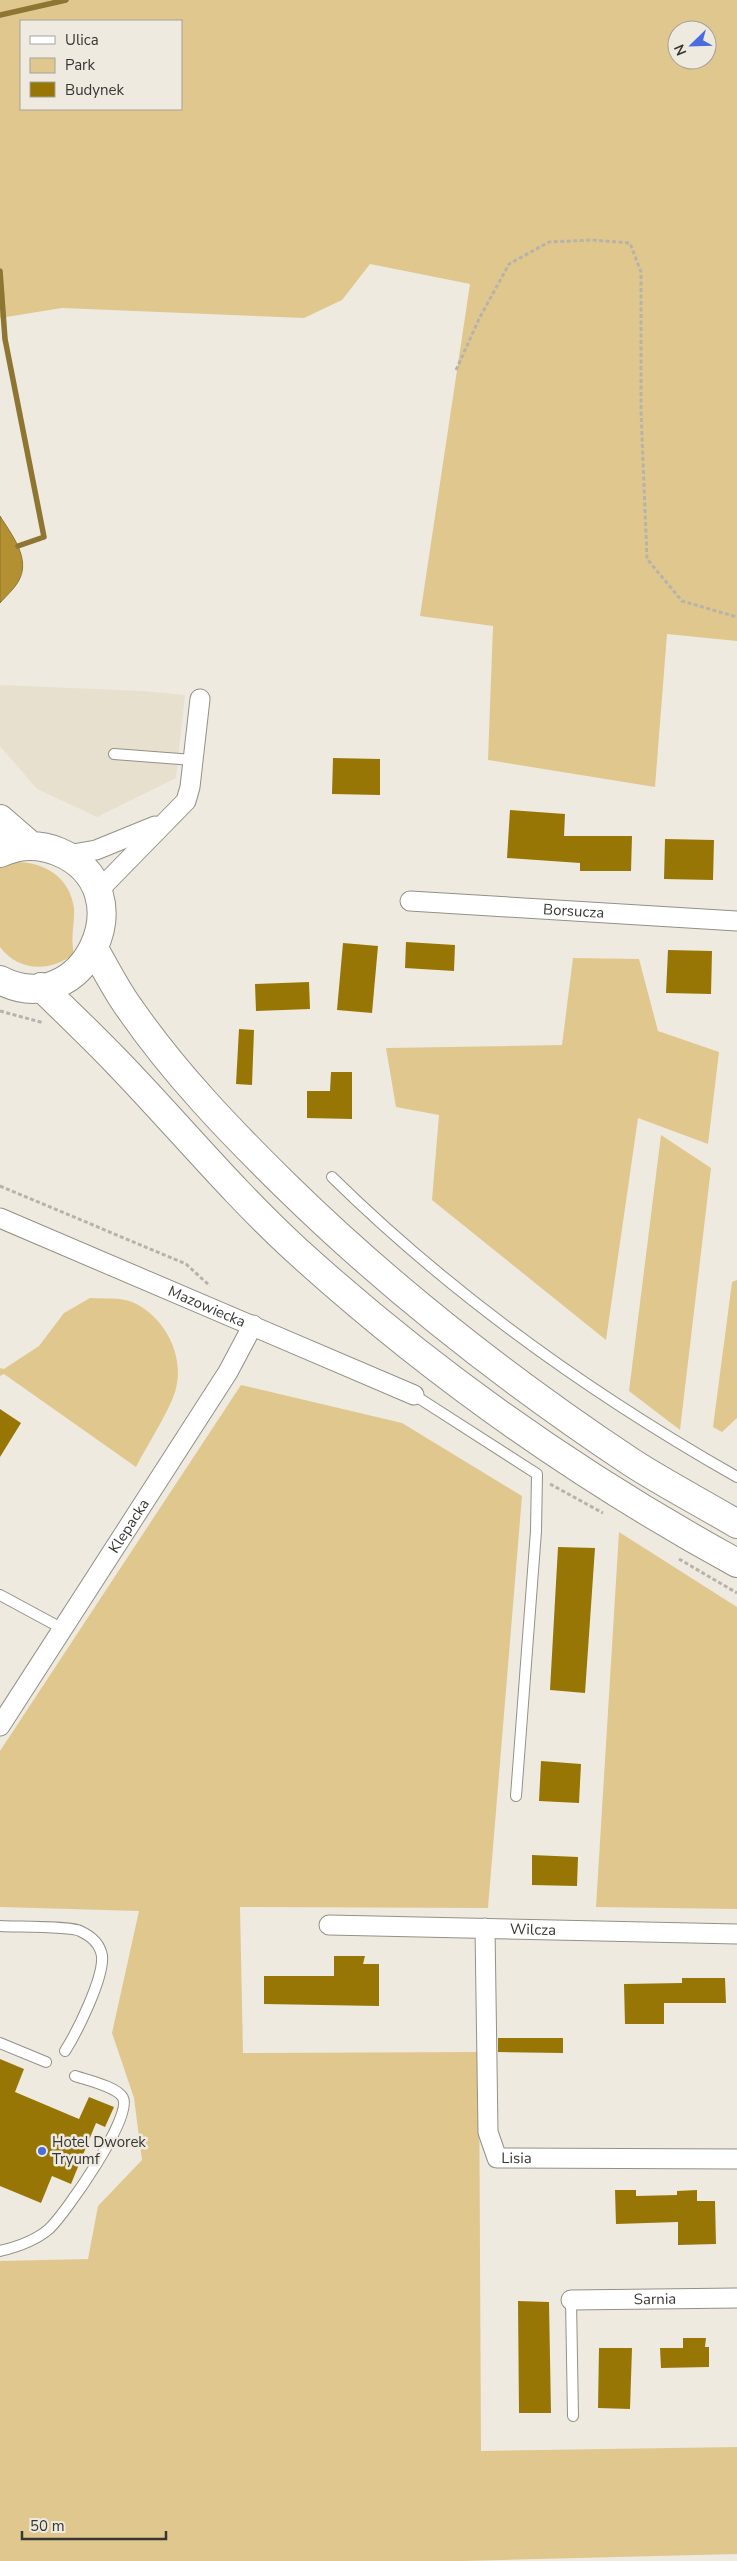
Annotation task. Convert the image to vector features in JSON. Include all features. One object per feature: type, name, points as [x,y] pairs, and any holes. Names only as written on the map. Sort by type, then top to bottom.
[{"type":"main road","points":[[0,819],[30,845]]},
{"type":"main road","points":[[0,853],[16,847],[30,845],[50,848],[67,855],[86,870],[98,891],[102,920],[94,949],[85,963],[72,974],[57,982],[41,987],[24,987],[0,980]]},
{"type":"main road","points":[[94,949],[124,1002],[168,1061],[209,1108],[327,1226],[413,1302],[481,1357],[633,1463],[737,1524]]},
{"type":"main road","points":[[41,987],[116,1061],[184,1136],[294,1248],[377,1320],[514,1425],[623,1498],[737,1563]]},
{"type":"street","points":[[98,891],[186,801],[190,787],[200,699]]},
{"type":"street","points":[[67,855],[96,850],[163,823]]},
{"type":"street","name":"Borsucza","points":[[410,901],[737,921]]},
{"type":"street","name":"Mazowiecka","points":[[0,1218],[414,1395]]},
{"type":"street","name":"Klepacka","points":[[0,1726],[228,1372],[253,1325]]},
{"type":"street","name":"Wilcza","points":[[329,1925],[737,1934]]},
{"type":"street","name":"Lisia","points":[[485,1928],[488,2132],[497,2158],[737,2159]]},
{"type":"street","name":"Sarnia","points":[[571,2300],[737,2298]]},
{"type":"lane","points":[[114,754],[193,760]]},
{"type":"lane","points":[[332,1177],[434,1269],[564,1368],[629,1413],[737,1477]]},
{"type":"lane","points":[[414,1395],[537,1474],[536,1531],[516,1796]]},
{"type":"lane","points":[[0,1595],[63,1629]]},
{"type":"lane","points":[[0,1926],[79,1930],[96,1940],[102,1954],[101,1971],[75,2034],[65,2051]]},
{"type":"lane","points":[[0,2042],[46,2062]]},
{"type":"lane","points":[[0,2251],[13,2248],[36,2238],[50,2228],[102,2157],[124,2110],[125,2101],[119,2093],[75,2076]]},
{"type":"lane","points":[[571,2300],[573,2416]]},
{"type":"path","points":[[456,370],[480,316],[509,264],[549,242],[592,240],[630,243],[641,272],[642,411],[647,559],[682,601],[737,618]]},
{"type":"path","points":[[0,1186],[186,1264],[215,1290]]},
{"type":"shaded area","points":[[0,516],[18,547],[23,565],[18,582],[0,603]]},
{"type":"shaded area","points":[[0,685],[144,691],[185,695],[176,778],[97,817],[37,789],[0,746]]},
{"type":"green space","points":[[0,0],[737,0],[737,641],[667,634],[655,787],[488,760],[493,626],[420,616],[470,284],[370,264],[342,300],[304,318],[62,308],[0,318]]},
{"type":"green space","points":[[17,862],[37,865],[54,874],[62,880],[72,897],[74,908],[72,941],[74,954],[65,960],[45,966],[25,965],[16,961],[0,947],[0,867]]},
{"type":"green space","points":[[573,958],[639,959],[658,1031],[719,1052],[708,1144],[638,1118],[606,1340],[432,1200],[439,1115],[396,1107],[386,1048],[562,1045]]},
{"type":"green space","points":[[661,1135],[711,1168],[680,1430],[629,1391]]},
{"type":"green space","points":[[737,1280],[737,1418],[722,1432],[713,1427],[732,1282]]},
{"type":"green space","points":[[90,1298],[122,1299],[144,1308],[163,1327],[175,1352],[178,1365],[178,1379],[175,1392],[136,1467],[4,1374],[0,1376],[0,1368],[4,1369],[39,1346],[64,1313]]},
{"type":"green space","points":[[241,1385],[402,1423],[522,1496],[488,1908],[240,1907],[243,2053],[479,2052],[481,2451],[737,2447],[737,2554],[463,2561],[0,2561],[0,2261],[88,2259],[98,2206],[142,2160],[134,2098],[112,2033],[139,1911],[0,1907],[0,1751]]},
{"type":"green space","points":[[619,1532],[737,1607],[737,1909],[596,1907]]},
{"type":"building","points":[[333,758],[380,759],[380,795],[332,794]]},
{"type":"building","points":[[510,810],[565,814],[564,836],[632,836],[631,871],[580,871],[580,863],[507,858]]},
{"type":"building","points":[[665,839],[714,840],[713,880],[664,879]]},
{"type":"building","points":[[406,942],[455,945],[454,971],[405,968]]},
{"type":"building","points":[[343,943],[378,946],[372,1013],[337,1010]]},
{"type":"building","points":[[668,950],[712,951],[711,994],[666,993]]},
{"type":"building","points":[[309,982],[310,1009],[256,1011],[255,984]]},
{"type":"building","points":[[239,1029],[254,1030],[252,1085],[236,1084]]},
{"type":"building","points":[[331,1072],[352,1072],[352,1119],[307,1118],[307,1091],[330,1091]]},
{"type":"building","points":[[0,1409],[21,1423],[0,1457]]},
{"type":"building","points":[[558,1547],[595,1548],[585,1693],[550,1690]]},
{"type":"building","points":[[541,1761],[581,1764],[579,1803],[539,1801]]},
{"type":"building","points":[[532,1855],[578,1857],[577,1886],[532,1885]]},
{"type":"building","points":[[334,1956],[365,1956],[363,1964],[379,1964],[379,2006],[264,2004],[264,1976],[334,1976]]},
{"type":"building","points":[[682,1978],[725,1978],[726,2003],[664,2003],[664,2024],[625,2024],[624,1984],[682,1983]]},
{"type":"building","points":[[498,2038],[563,2038],[563,2053],[498,2052]]},
{"type":"building","name":"Hotel Dworek Tryumf","points":[[0,2059],[24,2069],[15,2092],[79,2119],[89,2097],[114,2107],[105,2127],[96,2123],[71,2184],[52,2176],[41,2203],[0,2186]]},
{"type":"building","points":[[615,2190],[636,2190],[636,2196],[677,2195],[677,2191],[697,2190],[697,2201],[715,2201],[716,2244],[678,2245],[678,2222],[616,2224]]},
{"type":"building","points":[[518,2301],[549,2302],[551,2413],[519,2413]]},
{"type":"building","points":[[683,2338],[706,2338],[705,2347],[709,2347],[709,2367],[661,2368],[660,2348],[683,2348]]},
{"type":"building","points":[[599,2348],[632,2348],[630,2409],[598,2408]]},
{"type":"waterway","points":[[0,15],[66,0]]},
{"type":"waterway","points":[[0,271],[5,339],[44,537],[18,546]]},
{"type":"place","name":"Hotel Dworek Tryumf","points":[[42,2151]]}]
